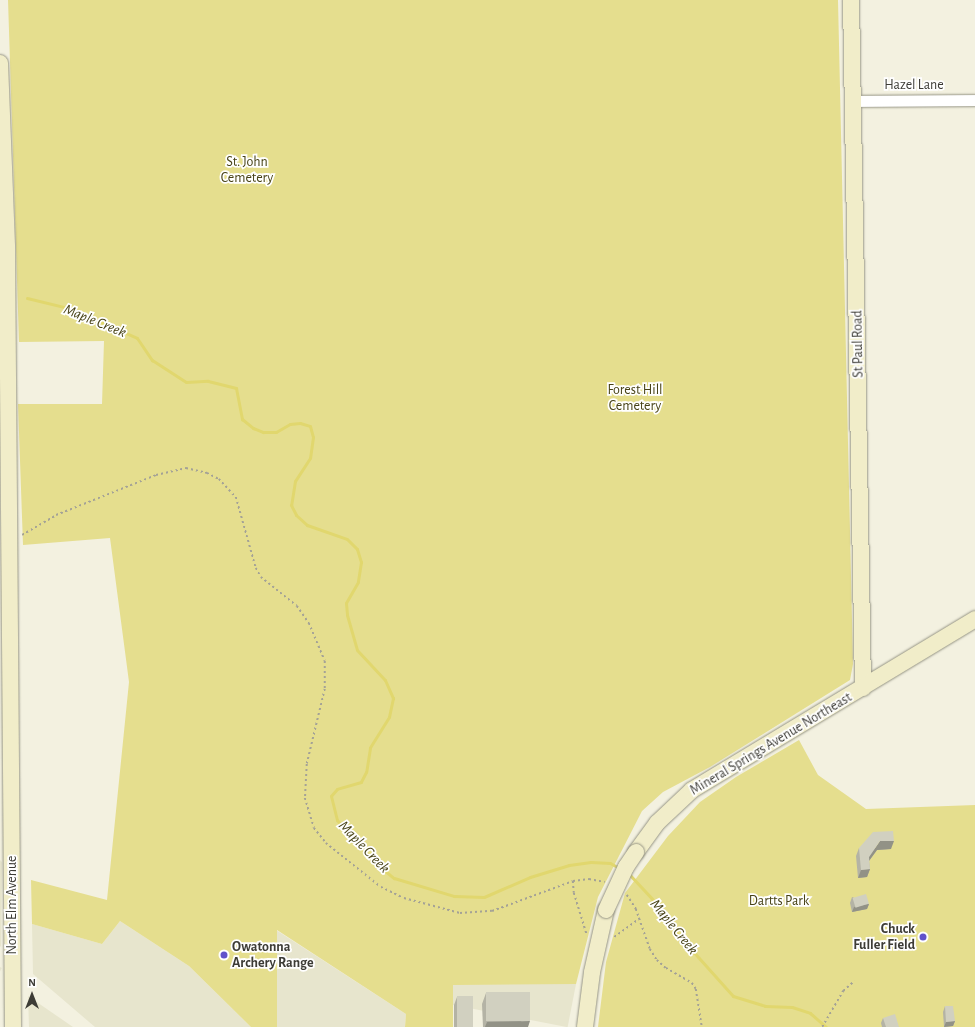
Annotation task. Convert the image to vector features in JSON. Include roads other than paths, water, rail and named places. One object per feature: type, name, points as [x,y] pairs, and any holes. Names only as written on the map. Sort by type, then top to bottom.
[{"type":"street","name":"St Paul Road","points":[[851,0],[854,100],[863,688]]},
{"type":"street","name":"North Elm Avenue","points":[[0,63],[6,545],[5,695],[13,1027]]},
{"type":"street","name":"Hazel Lane","points":[[854,100],[975,100]]},
{"type":"street","name":"Mineral Springs Avenue Northeast","points":[[584,1027],[598,942],[606,910],[626,867],[657,823],[692,790],[974,623]]},
{"type":"waterway","name":"Maple Creek","points":[[27,298],[72,309],[137,338],[152,360],[186,382],[208,381],[236,388],[242,419],[253,428],[263,432],[276,432],[290,424],[300,423],[310,426],[313,437],[310,458],[295,481],[291,505],[296,515],[307,525],[347,539],[357,549],[361,562],[358,582],[346,603],[347,615],[357,650],[385,680],[393,698],[389,717],[370,748],[366,772],[361,782],[337,789],[331,796],[337,820],[371,859],[394,878],[454,896],[484,897],[530,877],[569,865],[591,862],[610,863],[621,869]]},
{"type":"waterway","name":"Maple Creek","points":[[629,874],[652,899],[673,929],[733,996],[765,1006],[792,1007],[810,1013],[826,1027]]},
{"type":"place","name":"Chuck Fuller Field","points":[[923,937]]},
{"type":"place","name":"Owatonna Archery Range","points":[[224,955]]},
{"type":"park label","name":"St. John Cemetery","points":[[247,170]]},
{"type":"park label","name":"Forest Hill Cemetery","points":[[635,398]]},
{"type":"park label","name":"Dartts Park","points":[[779,901]]}]
